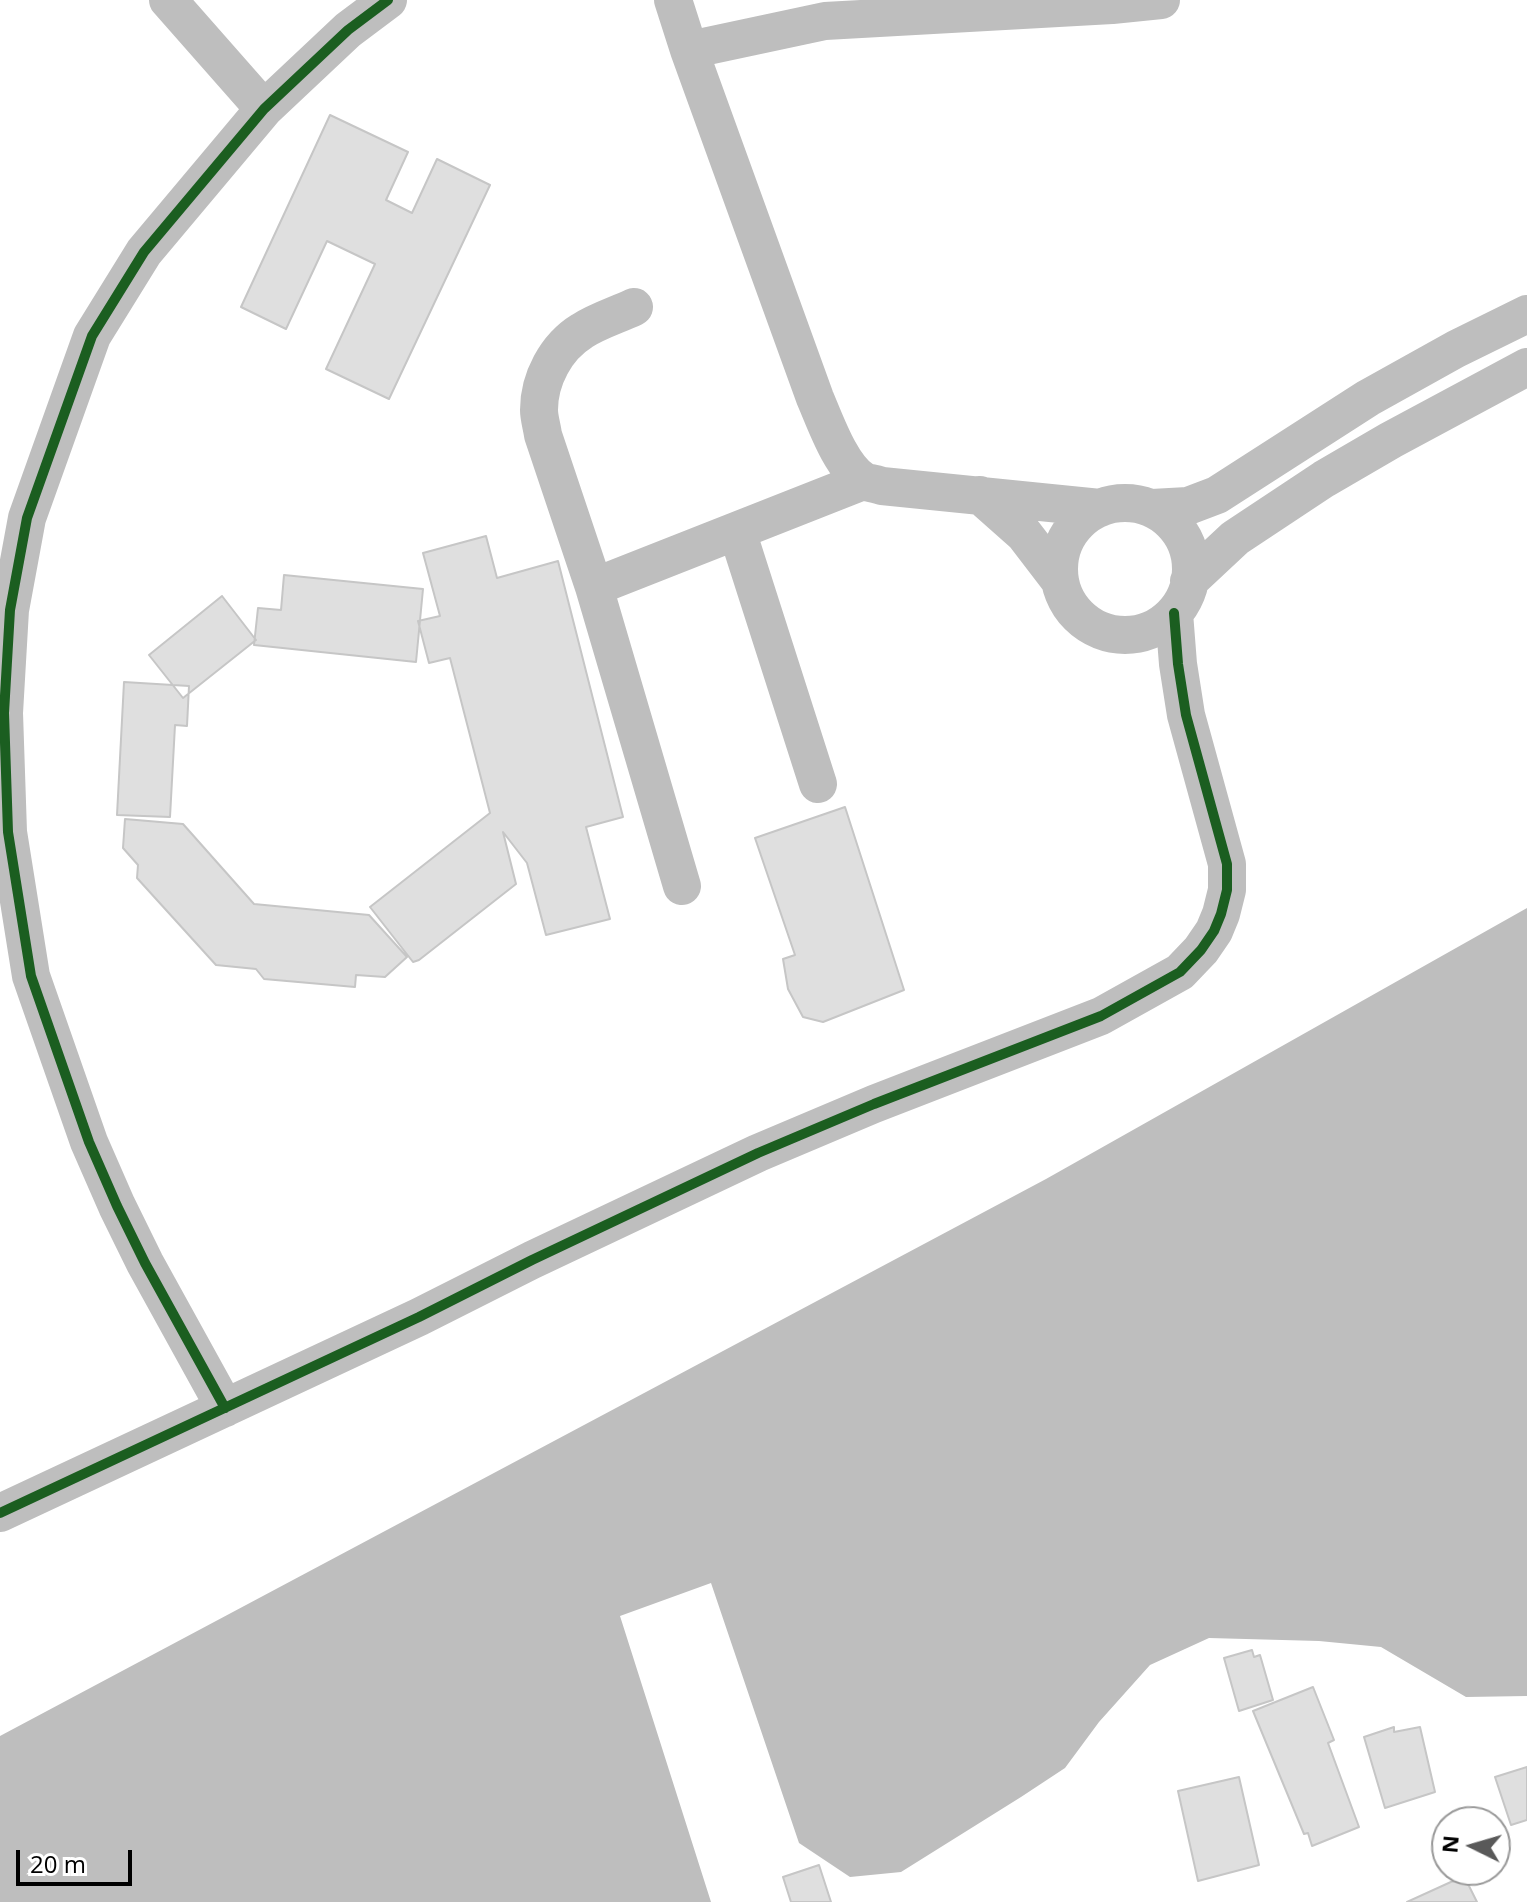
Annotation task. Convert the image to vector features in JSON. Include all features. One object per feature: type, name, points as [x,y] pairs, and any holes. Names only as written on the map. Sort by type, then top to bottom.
[{"type":"street","points":[[168,0],[264,109]]},
{"type":"street","points":[[225,1408],[117,1206],[89,1142],[31,976],[8,832],[4,713],[14,517],[92,336],[144,252],[264,109],[348,30],[388,0]]},
{"type":"street","points":[[673,0],[815,398],[849,467],[863,481],[882,486],[1100,508]]},
{"type":"street","points":[[689,50],[825,21],[1161,0]]},
{"type":"street","points":[[634,307],[582,331],[560,350],[541,389],[539,411],[543,435],[594,587],[682,886]]},
{"type":"street","points":[[1527,314],[1368,398],[1217,495],[1188,506],[1152,508],[1117,503],[1085,517],[1072,530],[1063,546],[1059,563],[1065,597],[1088,624],[1104,632],[1136,635],[1150,630],[1235,538],[1324,479],[1527,367]]},
{"type":"street","points":[[594,587],[863,481]]},
{"type":"street","points":[[980,495],[1024,534],[1060,581]]},
{"type":"street","points":[[0,1513],[419,1317],[758,1153],[874,1104],[1101,1016],[1180,972],[1214,931],[1227,890],[1227,864],[1186,715],[1178,664],[1182,597],[1190,564],[1187,547],[1178,531],[1152,508]]},
{"type":"street","points":[[737,531],[818,784]]},
{"type":"street","points":[[1121,635],[1159,671],[1186,715]]},
{"type":"shaded area","points":[[1527,908],[1527,1696],[1466,1697],[1381,1647],[1319,1641],[1209,1638],[1150,1665],[1099,1722],[1065,1768],[901,1872],[850,1877],[799,1843],[711,1583],[620,1616],[711,1902],[0,1902],[0,1736],[1046,1179]]},
{"type":"building","points":[[330,115],[408,152],[386,200],[412,213],[437,159],[490,185],[389,399],[326,369],[375,264],[327,241],[286,329],[241,307]]},
{"type":"building","points":[[486,536],[497,578],[558,561],[623,817],[586,827],[610,919],[546,935],[527,863],[503,832],[516,884],[413,962],[370,907],[490,813],[450,658],[429,663],[418,621],[440,616],[423,553]]},
{"type":"building","points":[[284,575],[423,589],[416,662],[254,645],[258,608],[281,610]]},
{"type":"building","points":[[222,596],[256,640],[183,698],[149,655]]},
{"type":"building","points":[[124,682],[189,686],[187,726],[175,725],[170,817],[117,815]]},
{"type":"building","points":[[845,807],[904,990],[823,1022],[803,1017],[788,989],[783,959],[795,955],[755,838]]},
{"type":"building","points":[[125,819],[183,824],[254,904],[369,915],[407,957],[385,977],[356,975],[355,987],[264,979],[256,969],[216,965],[137,878],[138,865],[123,848]]},
{"type":"building","points":[[1252,1650],[1254,1657],[1260,1655],[1273,1700],[1239,1711],[1224,1658]]},
{"type":"building","points":[[1313,1687],[1334,1740],[1328,1743],[1359,1827],[1312,1846],[1308,1833],[1304,1834],[1253,1711]]},
{"type":"building","points":[[1394,1727],[1394,1732],[1420,1727],[1435,1792],[1385,1808],[1364,1737]]},
{"type":"building","points":[[1527,1767],[1527,1820],[1511,1825],[1511,1806],[1505,1806],[1495,1777]]},
{"type":"building","points":[[1239,1777],[1259,1865],[1198,1881],[1178,1791]]},
{"type":"building","points":[[819,1865],[831,1902],[791,1902],[783,1877]]},
{"type":"building","points":[[1442,1886],[1469,1886],[1477,1902],[1407,1902]]},
{"type":"cycle path","points":[[225,1408],[117,1206],[89,1142],[31,976],[8,832],[4,713],[10,610],[27,518],[92,336],[144,252],[264,109],[348,30],[388,0]]},
{"type":"cycle path","points":[[0,1513],[419,1317],[758,1153],[874,1104],[1101,1016],[1180,972],[1214,931],[1227,890],[1227,864],[1186,715],[1174,613]]}]
